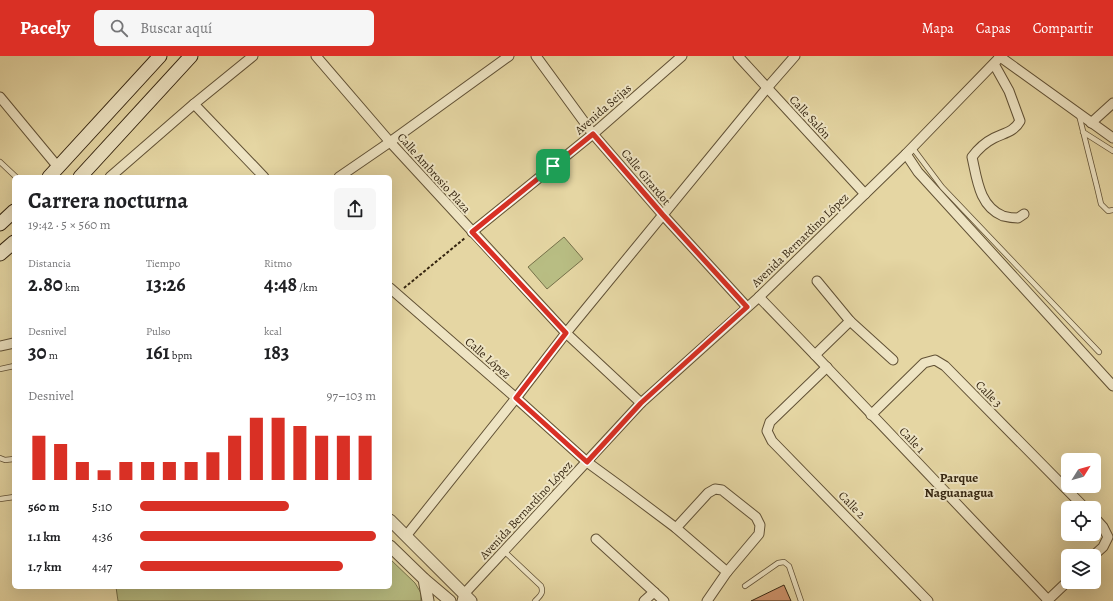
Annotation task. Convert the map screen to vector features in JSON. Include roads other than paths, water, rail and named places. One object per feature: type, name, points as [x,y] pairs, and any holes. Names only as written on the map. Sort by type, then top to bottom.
[{"type":"main road","points":[[82,175],[191,56]]},
{"type":"main road","points":[[53,172],[138,80],[157,57]]},
{"type":"main road","points":[[0,224],[12,213]]},
{"type":"main road","points":[[0,254],[12,244]]},
{"type":"street","points":[[112,175],[194,104],[253,56]]},
{"type":"street","name":"Calle Ambrosio Plaza","points":[[316,56],[390,142],[566,333],[641,403]]},
{"type":"street","points":[[342,175],[509,56]]},
{"type":"street","name":"Calle Girardot","points":[[536,56],[593,134],[663,215],[747,307]]},
{"type":"street","name":"Avenida Seijas","points":[[472,232],[593,134],[682,56]]},
{"type":"street","name":"Calle Salón","points":[[738,56],[865,194]]},
{"type":"street","points":[[406,536],[566,333],[795,56]]},
{"type":"street","points":[[998,58],[1113,138]]},
{"type":"street","points":[[998,58],[1020,121],[1016,127],[978,148],[972,157],[976,180],[982,198],[992,210],[1003,216],[1018,218],[1024,214]]},
{"type":"street","name":"Avenida Bernardino López","points":[[466,599],[504,551],[641,403],[759,297],[909,151],[998,58]]},
{"type":"street","points":[[0,97],[53,172]]},
{"type":"street","points":[[1091,123],[1113,103]]},
{"type":"street","points":[[194,104],[262,175]]},
{"type":"street","points":[[909,151],[918,172],[1113,386]]},
{"type":"street","points":[[817,281],[850,321],[893,360]]},
{"type":"street","name":"Calle López","points":[[392,294],[516,398],[587,462],[676,528],[727,572]]},
{"type":"street","name":"Calle 1","points":[[759,297],[1048,600]]},
{"type":"street","points":[[815,355],[850,321]]},
{"type":"street","points":[[0,346],[12,343]]},
{"type":"street","name":"Calle 3","points":[[871,415],[924,363],[935,360],[945,366],[1078,501]]},
{"type":"street","name":"Calle 2","points":[[827,367],[770,422],[767,431],[772,441],[928,601]]},
{"type":"street","points":[[676,528],[708,493],[715,489],[722,490],[756,518],[760,525],[759,534],[727,572],[707,601]]},
{"type":"street","points":[[392,522],[466,599]]},
{"type":"street","points":[[1100,549],[1108,537],[1101,525]]},
{"type":"street","points":[[596,540],[664,601]]},
{"type":"street","points":[[392,548],[448,600],[466,599]]},
{"type":"street","points":[[424,579],[428,601]]},
{"type":"street","points":[[1048,600],[1061,587]]},
{"type":"street","points":[[644,601],[654,592]]},
{"type":"lane","points":[[1080,114],[1083,132],[1102,204],[1108,211],[1113,210]]},
{"type":"lane","points":[[1083,132],[1113,151]]},
{"type":"lane","points":[[909,151],[942,188],[1099,352]]},
{"type":"lane","points":[[0,162],[14,175]]},
{"type":"lane","points":[[0,369],[12,366]]},
{"type":"lane","points":[[0,458],[5,460],[12,459]]},
{"type":"lane","points":[[0,499],[12,497]]},
{"type":"lane","points":[[504,551],[541,586],[542,594],[535,601]]},
{"type":"lane","points":[[745,586],[778,563],[784,562],[789,566],[801,601]]},
{"type":"district","name":"Parque Naguanagua","points":[[959,484]]}]
